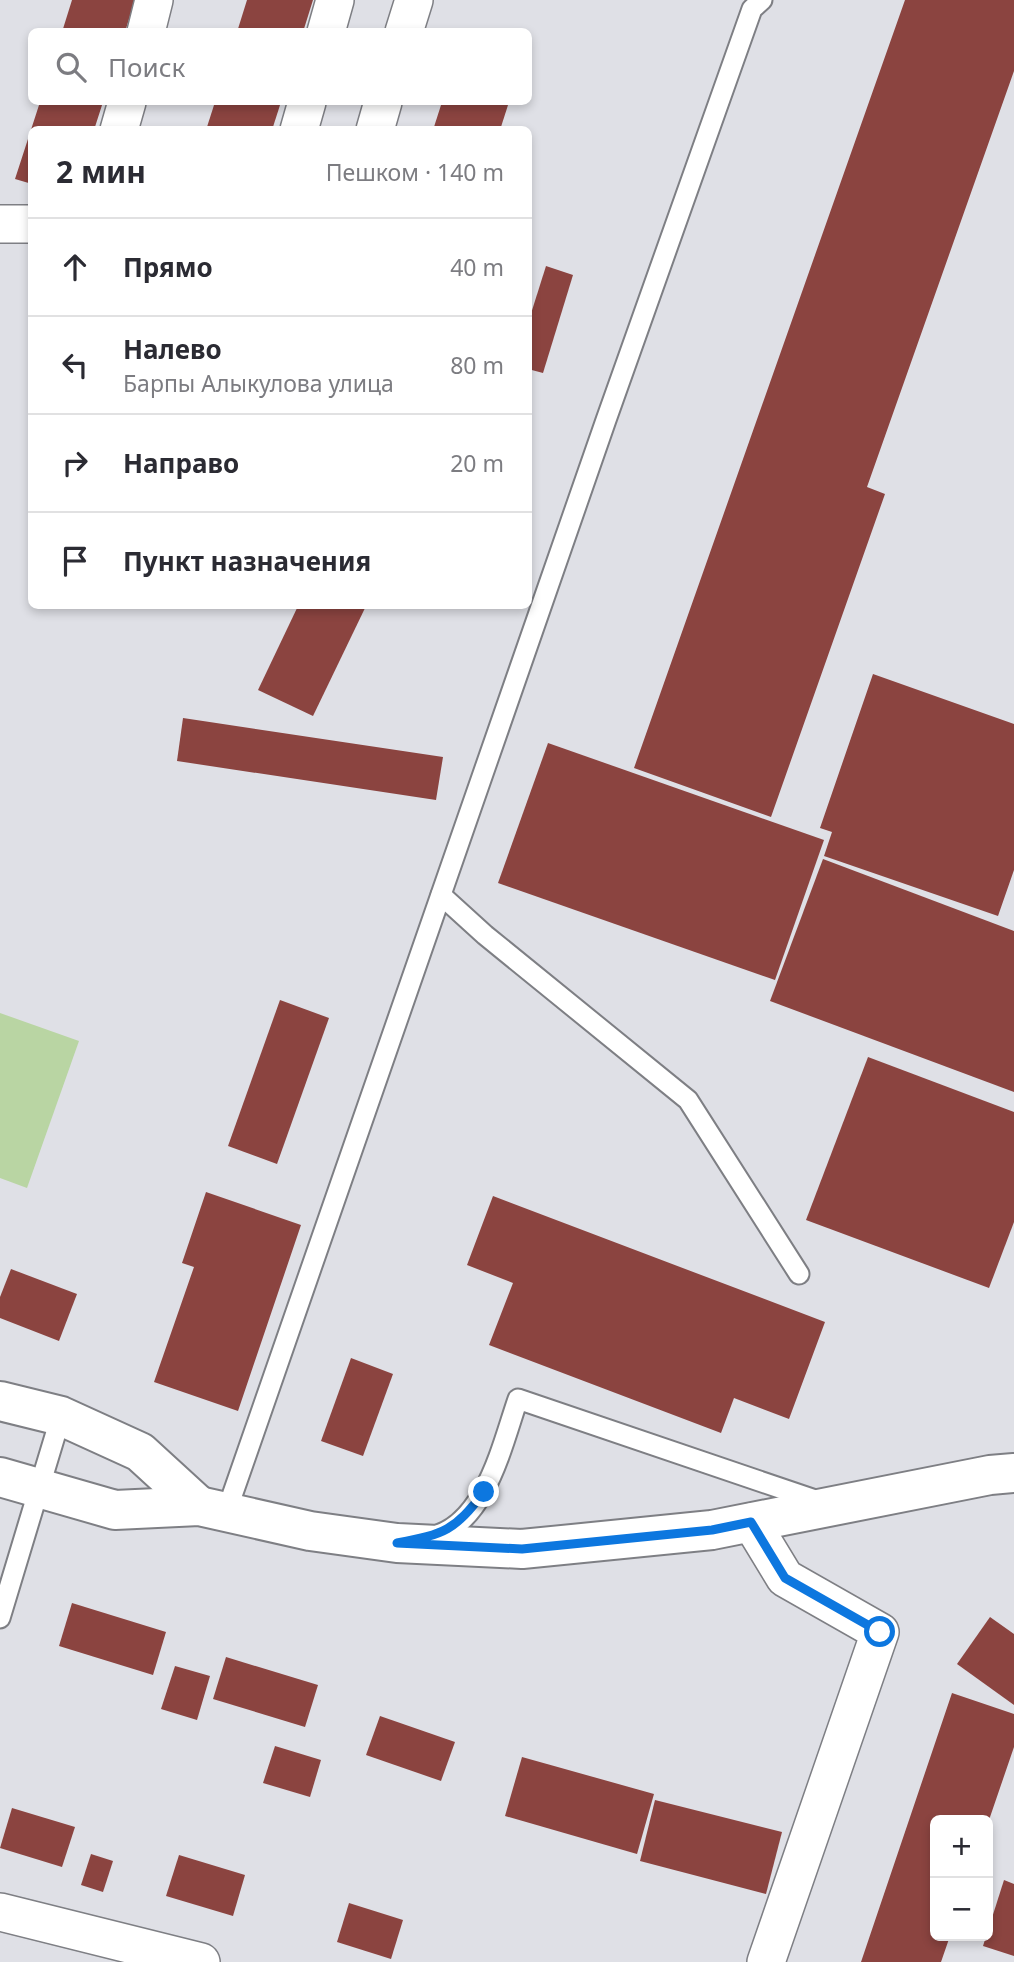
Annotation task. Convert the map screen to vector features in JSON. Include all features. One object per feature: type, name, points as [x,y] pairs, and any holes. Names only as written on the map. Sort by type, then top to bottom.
[{"type":"main road","points":[[0,1401],[61,1416],[140,1452],[212,1509]]},
{"type":"main road","points":[[0,1477],[115,1510],[212,1509],[310,1531],[397,1543],[522,1549],[712,1530],[990,1475],[1014,1473]]},
{"type":"street","points":[[147,28],[155,0]]},
{"type":"street","points":[[327,28],[335,0]]},
{"type":"street","points":[[405,28],[414,0]]},
{"type":"street","points":[[120,126],[126,105]]},
{"type":"street","points":[[300,126],[306,105]]},
{"type":"street","points":[[376,126],[382,105]]},
{"type":"street","points":[[0,224],[28,224]]},
{"type":"street","points":[[751,1522],[785,1578],[880,1632],[766,1962]]},
{"type":"street","points":[[0,1912],[95,1949],[201,1962]]},
{"type":"lane","points":[[212,1509],[441,895],[752,9],[762,0]]},
{"type":"lane","points":[[441,895],[485,935],[688,1100],[799,1274]]},
{"type":"lane","points":[[397,1543],[435,1536],[462,1521],[484,1492],[519,1399],[832,1506]]},
{"type":"lane","points":[[0,1618],[61,1416]]},
{"type":"green space","points":[[0,1013],[79,1041],[27,1188],[0,1178]]},
{"type":"building","points":[[72,0],[135,0],[126,28],[63,28]]},
{"type":"building","points":[[247,0],[313,0],[304,28],[238,28]]},
{"type":"building","points":[[905,0],[1014,0],[1014,71],[867,487],[885,494],[771,817],[634,768]]},
{"type":"building","points":[[39,105],[102,105],[95,126],[32,126]]},
{"type":"building","points":[[214,105],[280,105],[273,126],[207,126]]},
{"type":"building","points":[[441,105],[508,105],[501,126],[434,126]]},
{"type":"building","points":[[28,139],[28,183],[15,179]]},
{"type":"building","points":[[546,266],[573,275],[543,373],[532,370],[532,310]]},
{"type":"building","points":[[297,609],[365,609],[313,716],[258,690]]},
{"type":"building","points":[[873,674],[1014,724],[1014,870],[998,916],[824,856],[832,832],[820,828]]},
{"type":"building","points":[[183,718],[443,757],[436,800],[177,761]]},
{"type":"building","points":[[548,743],[824,840],[775,980],[498,883]]},
{"type":"building","points":[[823,859],[1014,931],[1014,1092],[770,1001]]},
{"type":"building","points":[[280,1000],[329,1018],[277,1164],[228,1146]]},
{"type":"building","points":[[868,1057],[1014,1112],[1014,1222],[989,1288],[806,1220]]},
{"type":"building","points":[[206,1192],[301,1225],[238,1411],[154,1382],[194,1267],[182,1263]]},
{"type":"building","points":[[493,1196],[825,1322],[789,1419],[734,1398],[721,1433],[489,1345],[513,1283],[467,1265]]},
{"type":"building","points":[[11,1269],[77,1294],[59,1341],[0,1318],[0,1297]]},
{"type":"building","points":[[351,1358],[393,1374],[363,1456],[321,1441]]},
{"type":"building","points":[[72,1603],[166,1632],[153,1675],[59,1646]]},
{"type":"building","points":[[990,1617],[1014,1634],[1014,1705],[957,1664]]},
{"type":"building","points":[[226,1657],[318,1685],[305,1727],[213,1699]]},
{"type":"building","points":[[175,1666],[210,1676],[197,1720],[161,1709]]},
{"type":"building","points":[[952,1693],[1014,1714],[1014,1747],[991,1815],[930,1815],[930,1941],[948,1941],[941,1962],[861,1962]]},
{"type":"building","points":[[380,1716],[455,1742],[441,1781],[366,1755]]},
{"type":"building","points":[[275,1746],[321,1760],[310,1797],[263,1783]]},
{"type":"building","points":[[522,1757],[654,1794],[637,1854],[505,1816]]},
{"type":"building","points":[[655,1800],[782,1832],[766,1894],[640,1861]]},
{"type":"building","points":[[12,1808],[75,1827],[62,1867],[0,1848]]},
{"type":"building","points":[[91,1854],[113,1861],[103,1892],[81,1885]]},
{"type":"building","points":[[179,1855],[245,1875],[233,1916],[166,1896]]},
{"type":"building","points":[[1004,1880],[1014,1884],[1014,1956],[983,1946],[985,1941],[993,1941],[993,1915]]},
{"type":"building","points":[[349,1903],[403,1920],[391,1959],[337,1942]]},
{"type":"route","points":[[484,1492],[462,1521],[435,1536],[397,1543],[522,1549],[712,1530],[751,1522],[785,1578],[880,1632]]}]
